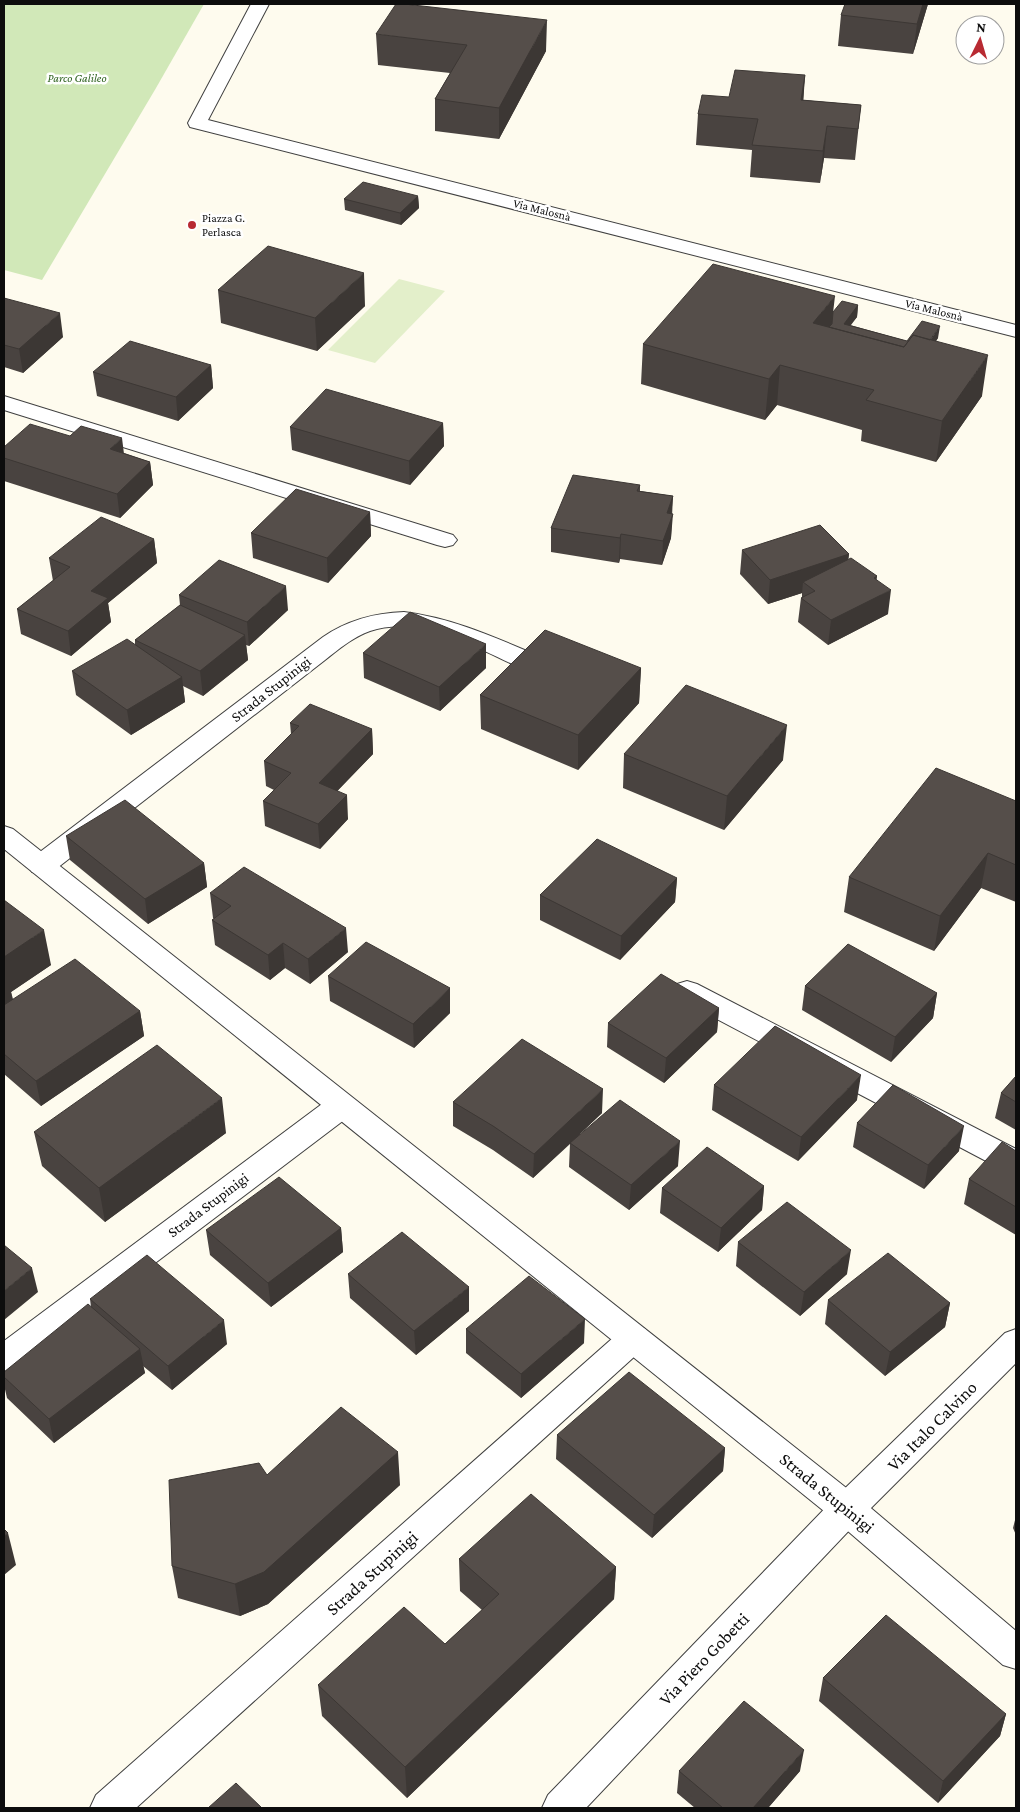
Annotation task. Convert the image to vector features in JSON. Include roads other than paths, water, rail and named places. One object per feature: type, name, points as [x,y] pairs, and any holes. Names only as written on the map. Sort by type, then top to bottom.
[{"type":"street","name":"Via Malosnà","points":[[260,4],[198,123],[1016,331]]},
{"type":"street","points":[[4,403],[445,540]]},
{"type":"street","name":"Strada Stupinigi","points":[[42,865],[316,654],[362,625],[389,619],[431,622],[532,663]]},
{"type":"street","name":"Strada Stupinigi","points":[[4,835],[847,1509],[1016,1653]]},
{"type":"street","points":[[661,978],[1016,1163]]},
{"type":"street","name":"Strada Stupinigi","points":[[4,1359],[341,1106]]},
{"type":"street","name":"Strada Stupinigi","points":[[109,1808],[634,1338]]},
{"type":"street","name":"Via Italo Calvino","points":[[847,1509],[1016,1342]]},
{"type":"street","name":"Via Piero Gobetti","points":[[561,1808],[847,1509]]},
{"type":"place","name":"Piazza G. Perlasca","points":[[192,225]]},
{"type":"park label","name":"Parco Galileo","points":[[77,78]]}]
